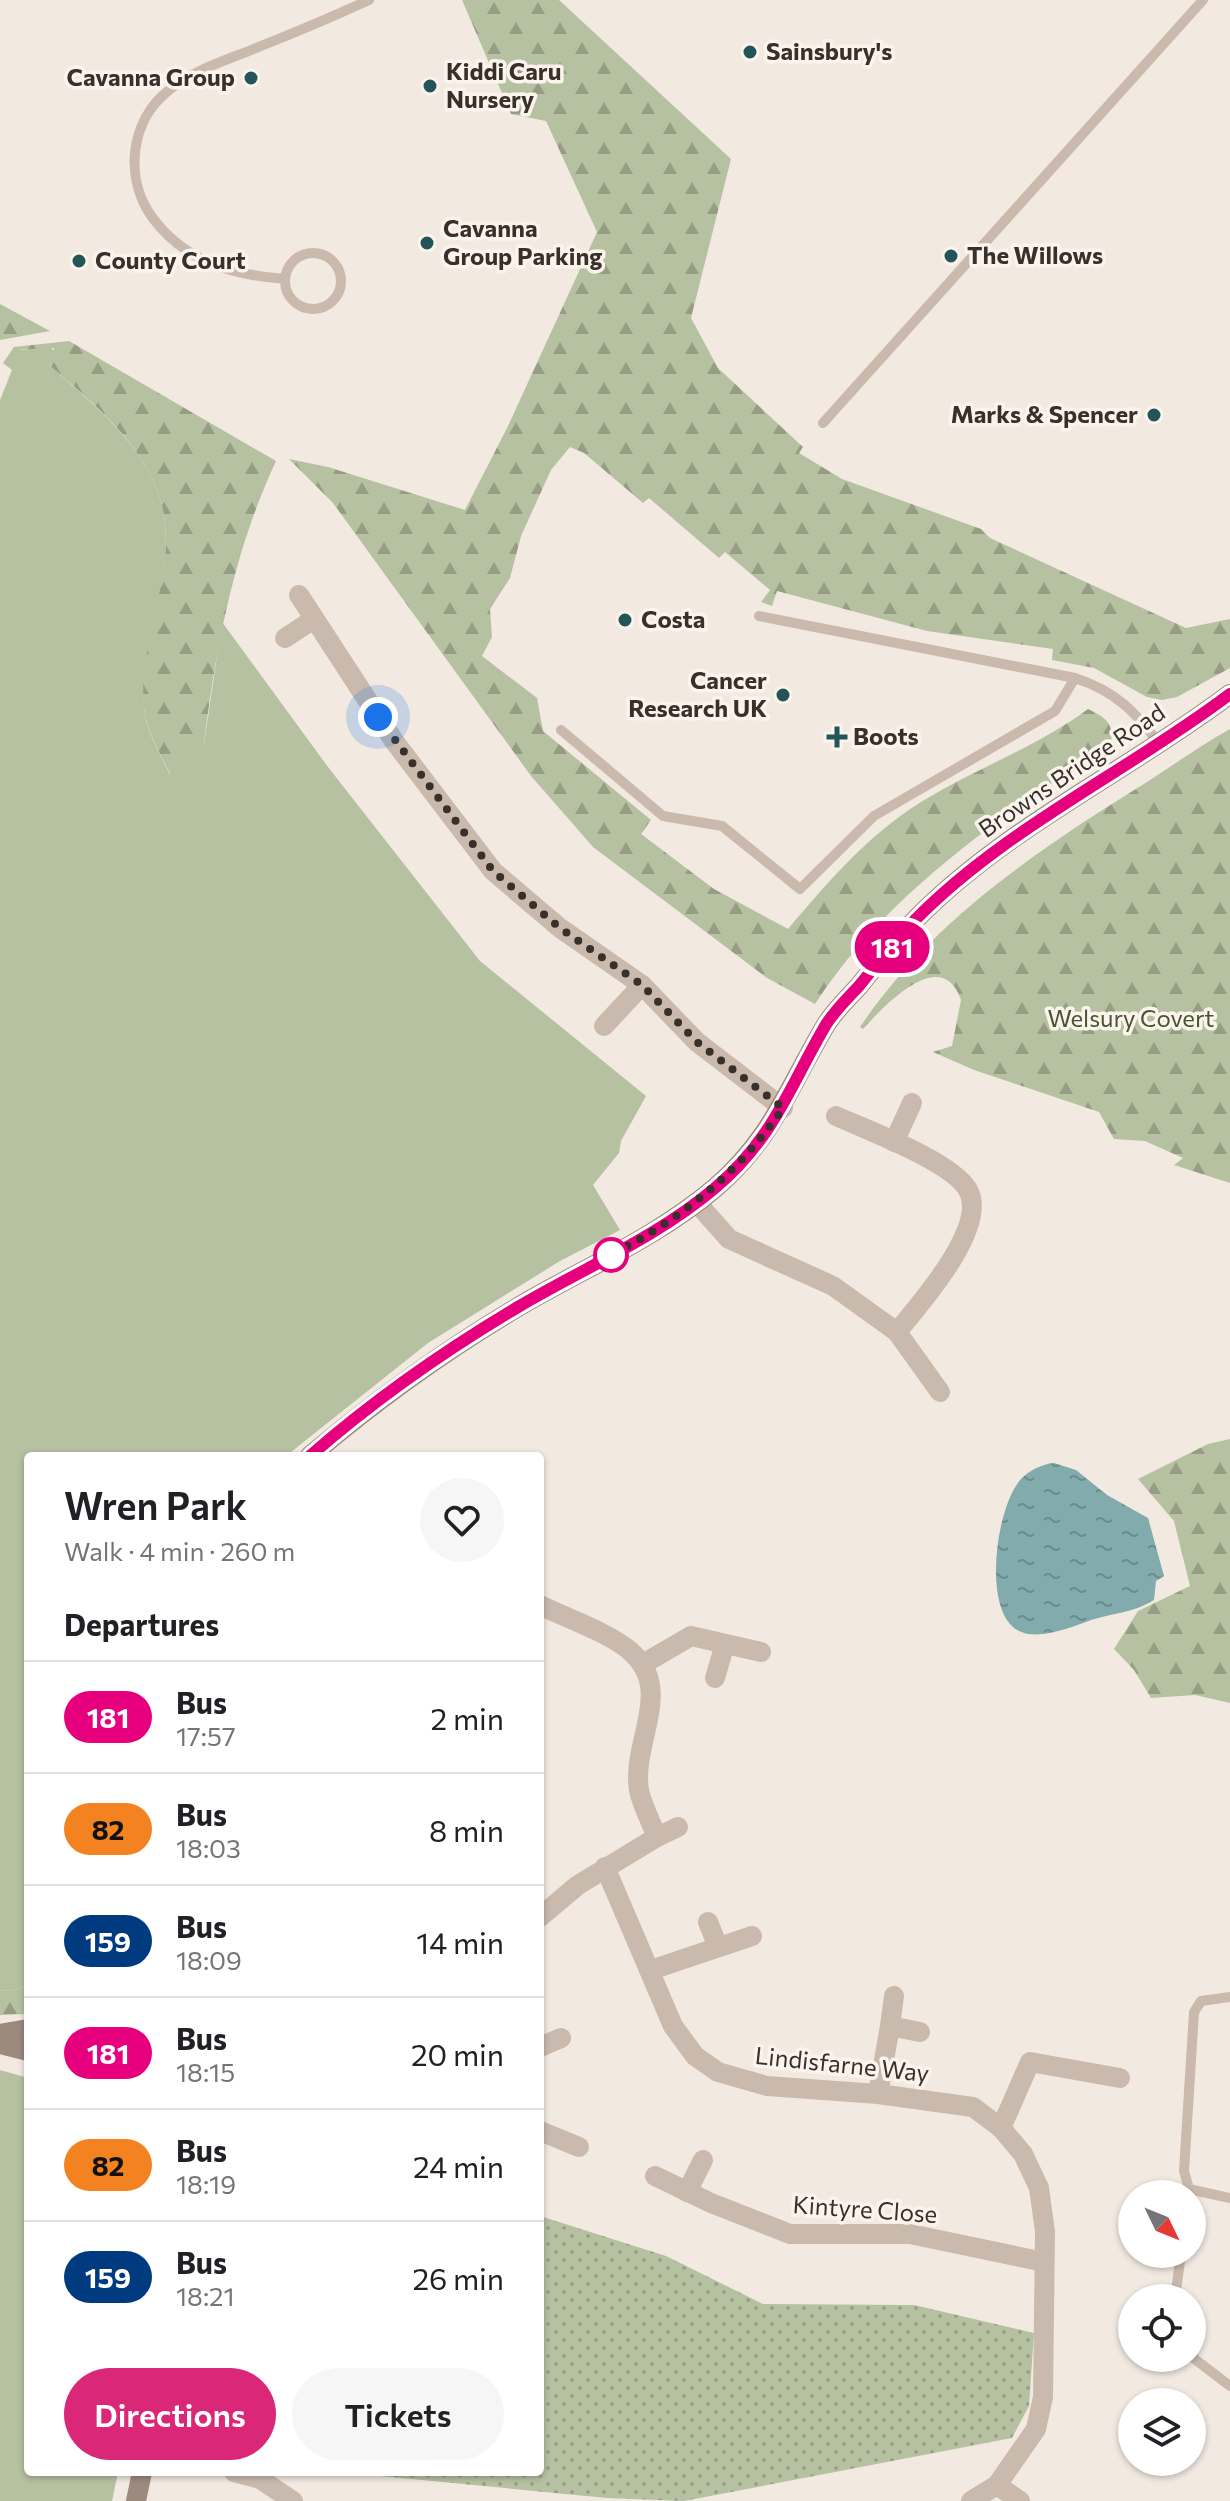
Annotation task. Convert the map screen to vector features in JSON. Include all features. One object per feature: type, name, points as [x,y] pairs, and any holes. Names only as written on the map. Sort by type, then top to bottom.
[{"type":"street","points":[[299,595],[394,741],[493,871],[560,928],[642,985],[697,1042],[783,1108]]},
{"type":"street","points":[[285,638],[314,619]]},
{"type":"street","name":"Browns Bridge Road","points":[[315,1452],[441,1355],[529,1300],[656,1231],[697,1203],[750,1153],[783,1108],[825,1025],[915,920],[1003,845],[1160,745],[1230,694]]},
{"type":"street","points":[[604,1026],[642,985]]},
{"type":"street","points":[[894,1142],[912,1103]]},
{"type":"street","points":[[836,1116],[894,1142],[959,1177],[970,1193],[972,1216],[939,1280],[897,1332]]},
{"type":"street","points":[[697,1203],[729,1239],[833,1286],[897,1332],[940,1392]]},
{"type":"street","points":[[544,1607],[627,1648],[643,1664],[653,1697],[640,1765],[639,1791],[657,1837]]},
{"type":"street","points":[[643,1664],[691,1636],[761,1652]]},
{"type":"street","points":[[715,1678],[725,1644]]},
{"type":"street","points":[[544,1914],[605,1867],[678,1827]]},
{"type":"street","name":"Lindisfarne Way","points":[[605,1867],[673,2026],[695,2056],[718,2072],[767,2086],[878,2094],[973,2107],[1001,2128],[1023,2154],[1039,2188],[1045,2232],[1043,2397],[1036,2429],[997,2485]]},
{"type":"street","points":[[708,1922],[718,1947]]},
{"type":"street","points":[[651,1970],[752,1936]]},
{"type":"street","points":[[878,2094],[894,1996]]},
{"type":"street","points":[[890,2026],[920,2032]]},
{"type":"street","points":[[0,2034],[24,2030]]},
{"type":"street","points":[[544,2045],[561,2038]]},
{"type":"street","points":[[0,2044],[24,2050]]},
{"type":"street","points":[[1001,2128],[1030,2062],[1120,2078]]},
{"type":"street","points":[[544,2133],[579,2147]]},
{"type":"street","points":[[687,2192],[703,2160]]},
{"type":"street","name":"Kintyre Close","points":[[655,2176],[790,2234],[910,2234],[1044,2262]]},
{"type":"street","points":[[136,2501],[141,2476]]},
{"type":"street","points":[[249,2476],[260,2479],[293,2501]]},
{"type":"street","points":[[971,2501],[997,2485],[1020,2501]]},
{"type":"lane","points":[[285,279],[249,276],[186,253],[161,230],[147,210],[134,181],[137,135],[148,112],[167,91],[201,71],[369,0]]},
{"type":"lane","points":[[823,423],[1203,0]]},
{"type":"lane","points":[[322,254],[338,267],[340,290],[334,301],[312,310],[294,302],[288,295],[285,279],[287,269],[298,257],[322,254]]},
{"type":"lane","points":[[759,616],[1075,678],[1104,688],[1137,715],[1160,745]]},
{"type":"lane","points":[[561,730],[663,816],[722,826],[800,889],[874,816],[1055,711],[1075,678]]},
{"type":"lane","points":[[1186,2180],[1184,2171],[1194,2012],[1201,2001],[1230,1997]]},
{"type":"lane","points":[[1206,2194],[1230,2198]]},
{"type":"lane","points":[[1206,2368],[1230,2386]]},
{"type":"green space","points":[[462,0],[559,0],[731,159],[691,318],[718,368],[803,447],[799,453],[842,479],[981,529],[990,538],[1186,628],[1230,619],[1230,668],[1177,697],[1162,700],[1147,697],[1094,668],[1052,660],[1053,649],[927,631],[777,591],[772,606],[761,602],[770,590],[725,552],[719,558],[649,498],[643,503],[584,453],[570,447],[551,470],[521,536],[510,578],[490,609],[492,637],[482,656],[537,698],[543,731],[651,820],[641,834],[714,889],[788,929],[866,844],[921,802],[1048,735],[1088,709],[1109,725],[1111,742],[989,828],[912,891],[844,963],[815,1004],[767,978],[593,847],[531,776],[333,503],[289,459],[328,467],[465,510],[508,426],[597,232],[546,121],[511,114]]},
{"type":"green space","points":[[0,304],[50,331],[0,340]]},
{"type":"green space","points":[[69,341],[276,461],[238,564],[214,671],[204,744],[171,776],[151,734],[144,708],[146,656],[165,553],[161,502],[154,482],[116,426],[50,366],[54,348],[12,350],[14,347]]},
{"type":"green space","points":[[50,346],[55,353],[50,366],[100,411],[130,444],[154,482],[161,502],[166,552],[148,656],[144,707],[150,733],[170,775],[204,744],[222,622],[328,767],[480,961],[646,1096],[621,1141],[619,1153],[593,1185],[620,1230],[560,1261],[428,1343],[291,1452],[24,1452],[24,1986],[12,1991],[0,1990],[0,400],[12,370],[3,363],[14,347],[22,350]]},
{"type":"green space","name":"Welsury Covert","points":[[1230,729],[1230,1183],[1174,1165],[1183,1158],[1145,1141],[1114,1139],[1099,1112],[974,1070],[933,1052],[952,1046],[961,1000],[952,984],[940,977],[927,978],[912,985],[863,1029],[860,1027],[920,953],[990,890],[1067,834]]},
{"type":"green space","points":[[1230,1439],[1230,1703],[1195,1695],[1151,1698],[1134,1670],[1114,1649],[1138,1611],[1190,1586],[1174,1521],[1138,1479],[1208,1444]]},
{"type":"green space","points":[[24,1986],[24,2014],[0,2015],[0,1990],[12,1991]]},
{"type":"green space","points":[[0,2070],[24,2077],[24,2476],[117,2476],[112,2501],[0,2501]]},
{"type":"green space","points":[[544,2217],[666,2256],[763,2304],[914,2305],[1034,2333],[1029,2406],[1012,2438],[684,2501],[607,2498],[379,2476],[544,2476]]},
{"type":"water","points":[[1054,1463],[1076,1470],[1107,1495],[1148,1518],[1164,1576],[1156,1581],[1154,1600],[1138,1608],[1055,1632],[1027,1634],[1007,1620],[1000,1603],[996,1582],[999,1534],[1012,1493],[1021,1479],[1036,1468]]},
{"type":"bus line","name":"181","points":[[315,1452],[441,1355],[516,1308],[656,1231],[719,1185],[766,1134],[783,1108],[825,1025],[915,920],[1003,845],[1160,745],[1230,694]]},
{"type":"place","name":"Sainsbury's","points":[[750,52]]},
{"type":"place","name":"Cavanna Group","points":[[251,78]]},
{"type":"place","name":"Kiddi Caru Nursery","points":[[430,86]]},
{"type":"place","name":"Cavanna Group Parking","points":[[427,243]]},
{"type":"place","name":"The Willows","points":[[951,256]]},
{"type":"place","name":"County Court","points":[[79,261]]},
{"type":"place","name":"Marks & Spencer","points":[[1154,415]]},
{"type":"place","name":"Costa","points":[[625,620]]},
{"type":"place","name":"Cancer Research UK","points":[[783,695]]},
{"type":"place","name":"Boots","points":[[837,737]]},
{"type":"route","points":[[378,717],[493,871],[560,928],[642,985],[697,1042],[783,1108],[766,1134],[719,1185],[656,1231],[611,1255]]}]
